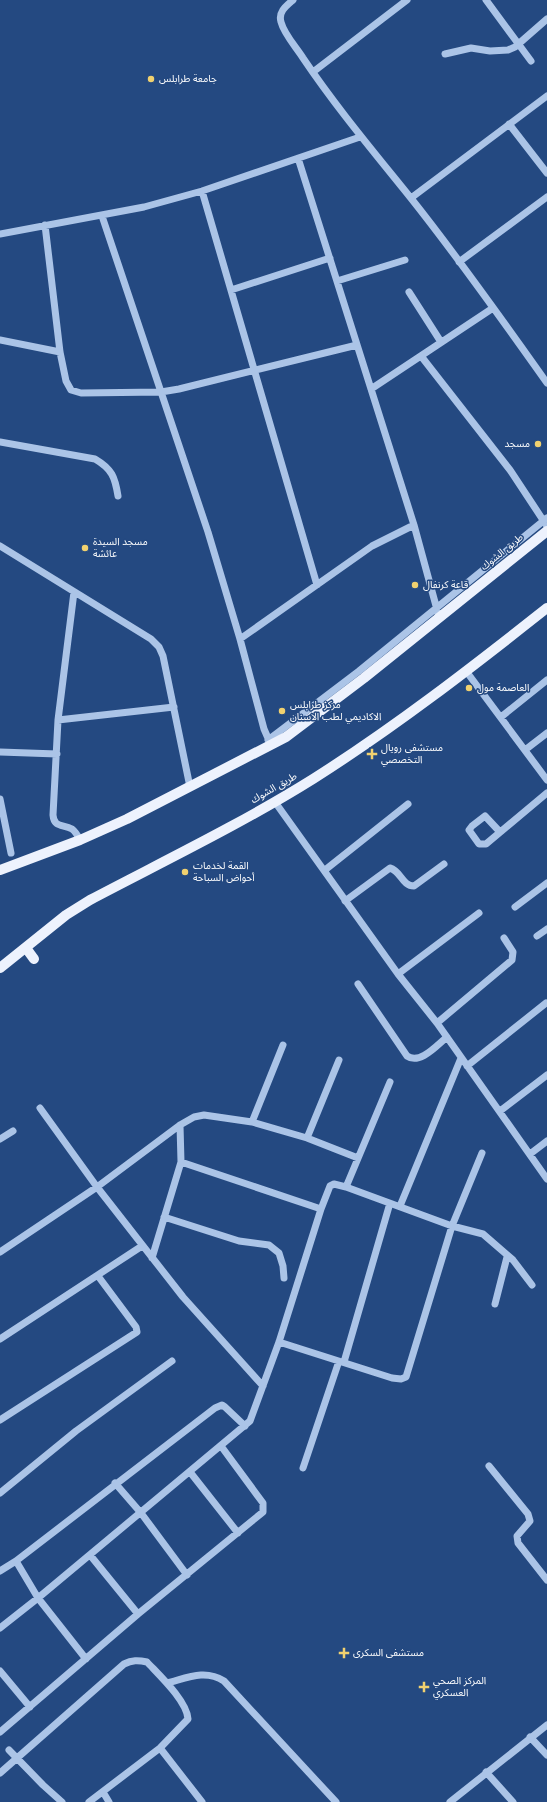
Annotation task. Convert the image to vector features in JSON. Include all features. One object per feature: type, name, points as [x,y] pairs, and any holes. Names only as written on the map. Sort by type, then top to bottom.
[{"type":"main road","name":"طريق الشوك","points":[[0,870],[80,840],[190,787],[270,742],[296,730],[546,524]]},
{"type":"main road","name":"طريق الشوك","points":[[0,968],[66,915],[90,900],[275,802],[338,763],[409,714],[547,608]]},
{"type":"main road","points":[[26,948],[34,959]]},
{"type":"street","points":[[293,0],[283,9],[281,14],[281,24],[313,72],[360,137],[411,198],[547,383]]},
{"type":"street","points":[[313,72],[407,0]]},
{"type":"street","points":[[486,0],[519,42],[531,61]]},
{"type":"street","points":[[445,54],[471,48],[500,51],[514,47],[547,19]]},
{"type":"street","points":[[411,198],[547,96]]},
{"type":"street","points":[[509,124],[547,172]]},
{"type":"street","points":[[0,234],[102,216],[202,191],[360,137]]},
{"type":"street","points":[[298,158],[414,525],[437,613]]},
{"type":"street","points":[[202,191],[317,585]]},
{"type":"street","points":[[459,262],[547,197]]},
{"type":"street","points":[[102,216],[208,532],[270,742]]},
{"type":"street","points":[[45,225],[60,352],[66,381],[72,390],[81,393],[161,392],[196,386],[357,345]]},
{"type":"street","points":[[231,290],[330,258]]},
{"type":"street","points":[[337,281],[405,260]]},
{"type":"street","points":[[409,292],[441,342]]},
{"type":"street","points":[[371,389],[493,308]]},
{"type":"street","points":[[0,340],[60,352]]},
{"type":"street","points":[[421,356],[510,470],[546,524]]},
{"type":"street","points":[[0,442],[95,459],[106,466],[113,473],[118,496]]},
{"type":"street","points":[[240,639],[372,546],[414,525]]},
{"type":"street","points":[[0,546],[151,639],[159,647],[163,656],[190,787]]},
{"type":"street","points":[[74,592],[58,720],[53,818],[57,824],[73,830],[80,840]]},
{"type":"street","points":[[466,671],[547,780]]},
{"type":"street","points":[[501,717],[547,680]]},
{"type":"street","points":[[58,720],[174,708]]},
{"type":"street","points":[[525,750],[547,733]]},
{"type":"street","points":[[0,752],[56,754]]},
{"type":"street","points":[[500,832],[486,816],[469,830],[479,844],[486,844],[547,793]]},
{"type":"street","points":[[0,798],[11,853]]},
{"type":"street","points":[[275,802],[398,974],[437,1023],[547,1179]]},
{"type":"street","points":[[324,870],[408,804]]},
{"type":"street","points":[[345,900],[390,868],[395,870],[407,885],[414,886],[444,864]]},
{"type":"street","points":[[515,907],[547,883]]},
{"type":"street","points":[[398,974],[479,913]]},
{"type":"street","points":[[537,936],[547,928]]},
{"type":"street","points":[[437,1023],[512,960],[513,952],[504,938]]},
{"type":"street","points":[[358,984],[407,1056],[411,1058],[420,1058],[447,1037]]},
{"type":"street","points":[[467,1066],[546,1003]]},
{"type":"street","points":[[252,1122],[283,1045]]},
{"type":"street","points":[[400,1206],[461,1058]]},
{"type":"street","points":[[307,1138],[338,1060]]},
{"type":"street","points":[[500,1111],[547,1075]]},
{"type":"street","points":[[346,1187],[390,1082]]},
{"type":"street","points":[[40,1108],[142,1246],[183,1297],[263,1386]]},
{"type":"street","points":[[0,1252],[97,1187],[180,1125],[194,1117],[204,1115],[252,1122],[307,1138],[358,1158]]},
{"type":"street","points":[[152,1258],[180,1162],[180,1125]]},
{"type":"street","points":[[0,1139],[13,1131]]},
{"type":"street","points":[[530,1154],[547,1141]]},
{"type":"street","points":[[279,1342],[392,1378],[401,1379],[406,1377],[452,1226],[482,1153]]},
{"type":"street","points":[[180,1162],[321,1209]]},
{"type":"street","points":[[0,1628],[245,1426],[254,1414],[279,1342],[321,1209],[330,1186],[334,1184],[346,1187],[452,1226],[486,1235],[507,1257],[513,1260],[532,1285]]},
{"type":"street","points":[[303,1468],[342,1361],[390,1203]]},
{"type":"street","points":[[164,1217],[239,1241],[269,1245],[280,1253],[284,1266],[284,1278]]},
{"type":"street","points":[[0,1339],[142,1246]]},
{"type":"street","points":[[495,1304],[507,1257]]},
{"type":"street","points":[[0,1420],[136,1332],[136,1327],[98,1276]]},
{"type":"street","points":[[0,1493],[76,1431],[172,1361]]},
{"type":"street","points":[[0,1570],[16,1561],[115,1483],[219,1406],[224,1407],[245,1426]]},
{"type":"street","points":[[0,1732],[138,1614],[263,1512],[264,1506],[220,1446]]},
{"type":"street","points":[[489,1466],[528,1514],[530,1521],[517,1536],[518,1543],[547,1580]]},
{"type":"street","points":[[190,1472],[238,1533]]},
{"type":"street","points":[[115,1483],[141,1513],[187,1575]]},
{"type":"street","points":[[90,1555],[138,1614]]},
{"type":"street","points":[[16,1561],[38,1598],[86,1659]]},
{"type":"street","points":[[0,1773],[124,1664],[131,1661],[140,1660],[147,1662],[167,1684],[188,1712],[188,1719],[160,1748],[89,1802]]},
{"type":"street","points":[[0,1671],[30,1707]]},
{"type":"street","points":[[167,1684],[202,1674],[216,1675],[224,1681],[336,1802]]},
{"type":"street","points":[[450,1802],[547,1725]]},
{"type":"street","points":[[530,1737],[547,1755]]},
{"type":"street","points":[[160,1748],[202,1802]]},
{"type":"street","points":[[9,1750],[62,1802]]},
{"type":"street","points":[[486,1772],[513,1802]]},
{"type":"street","points":[[102,1792],[109,1802]]},
{"type":"place","name":"جامعة طرابلس","points":[[151,79]]},
{"type":"place","name":"مسجد","points":[[538,444]]},
{"type":"place","name":"مسجد السيدة عائشة","points":[[85,548]]},
{"type":"place","name":"قاعة كرنفال","points":[[415,585]]},
{"type":"place","name":"العاصمة مول","points":[[469,688]]},
{"type":"place","name":"مركز طرابلس الاكاديمي لطب الاسنان","points":[[282,711]]},
{"type":"place","name":"مستشفى رويال التخصصي","points":[[372,754]]},
{"type":"place","name":"القمة لخدمات أحواض السباحة","points":[[185,872]]},
{"type":"place","name":"مستشفى السكرى","points":[[344,1653]]},
{"type":"place","name":"المركز الصحي العسكري","points":[[424,1687]]}]
